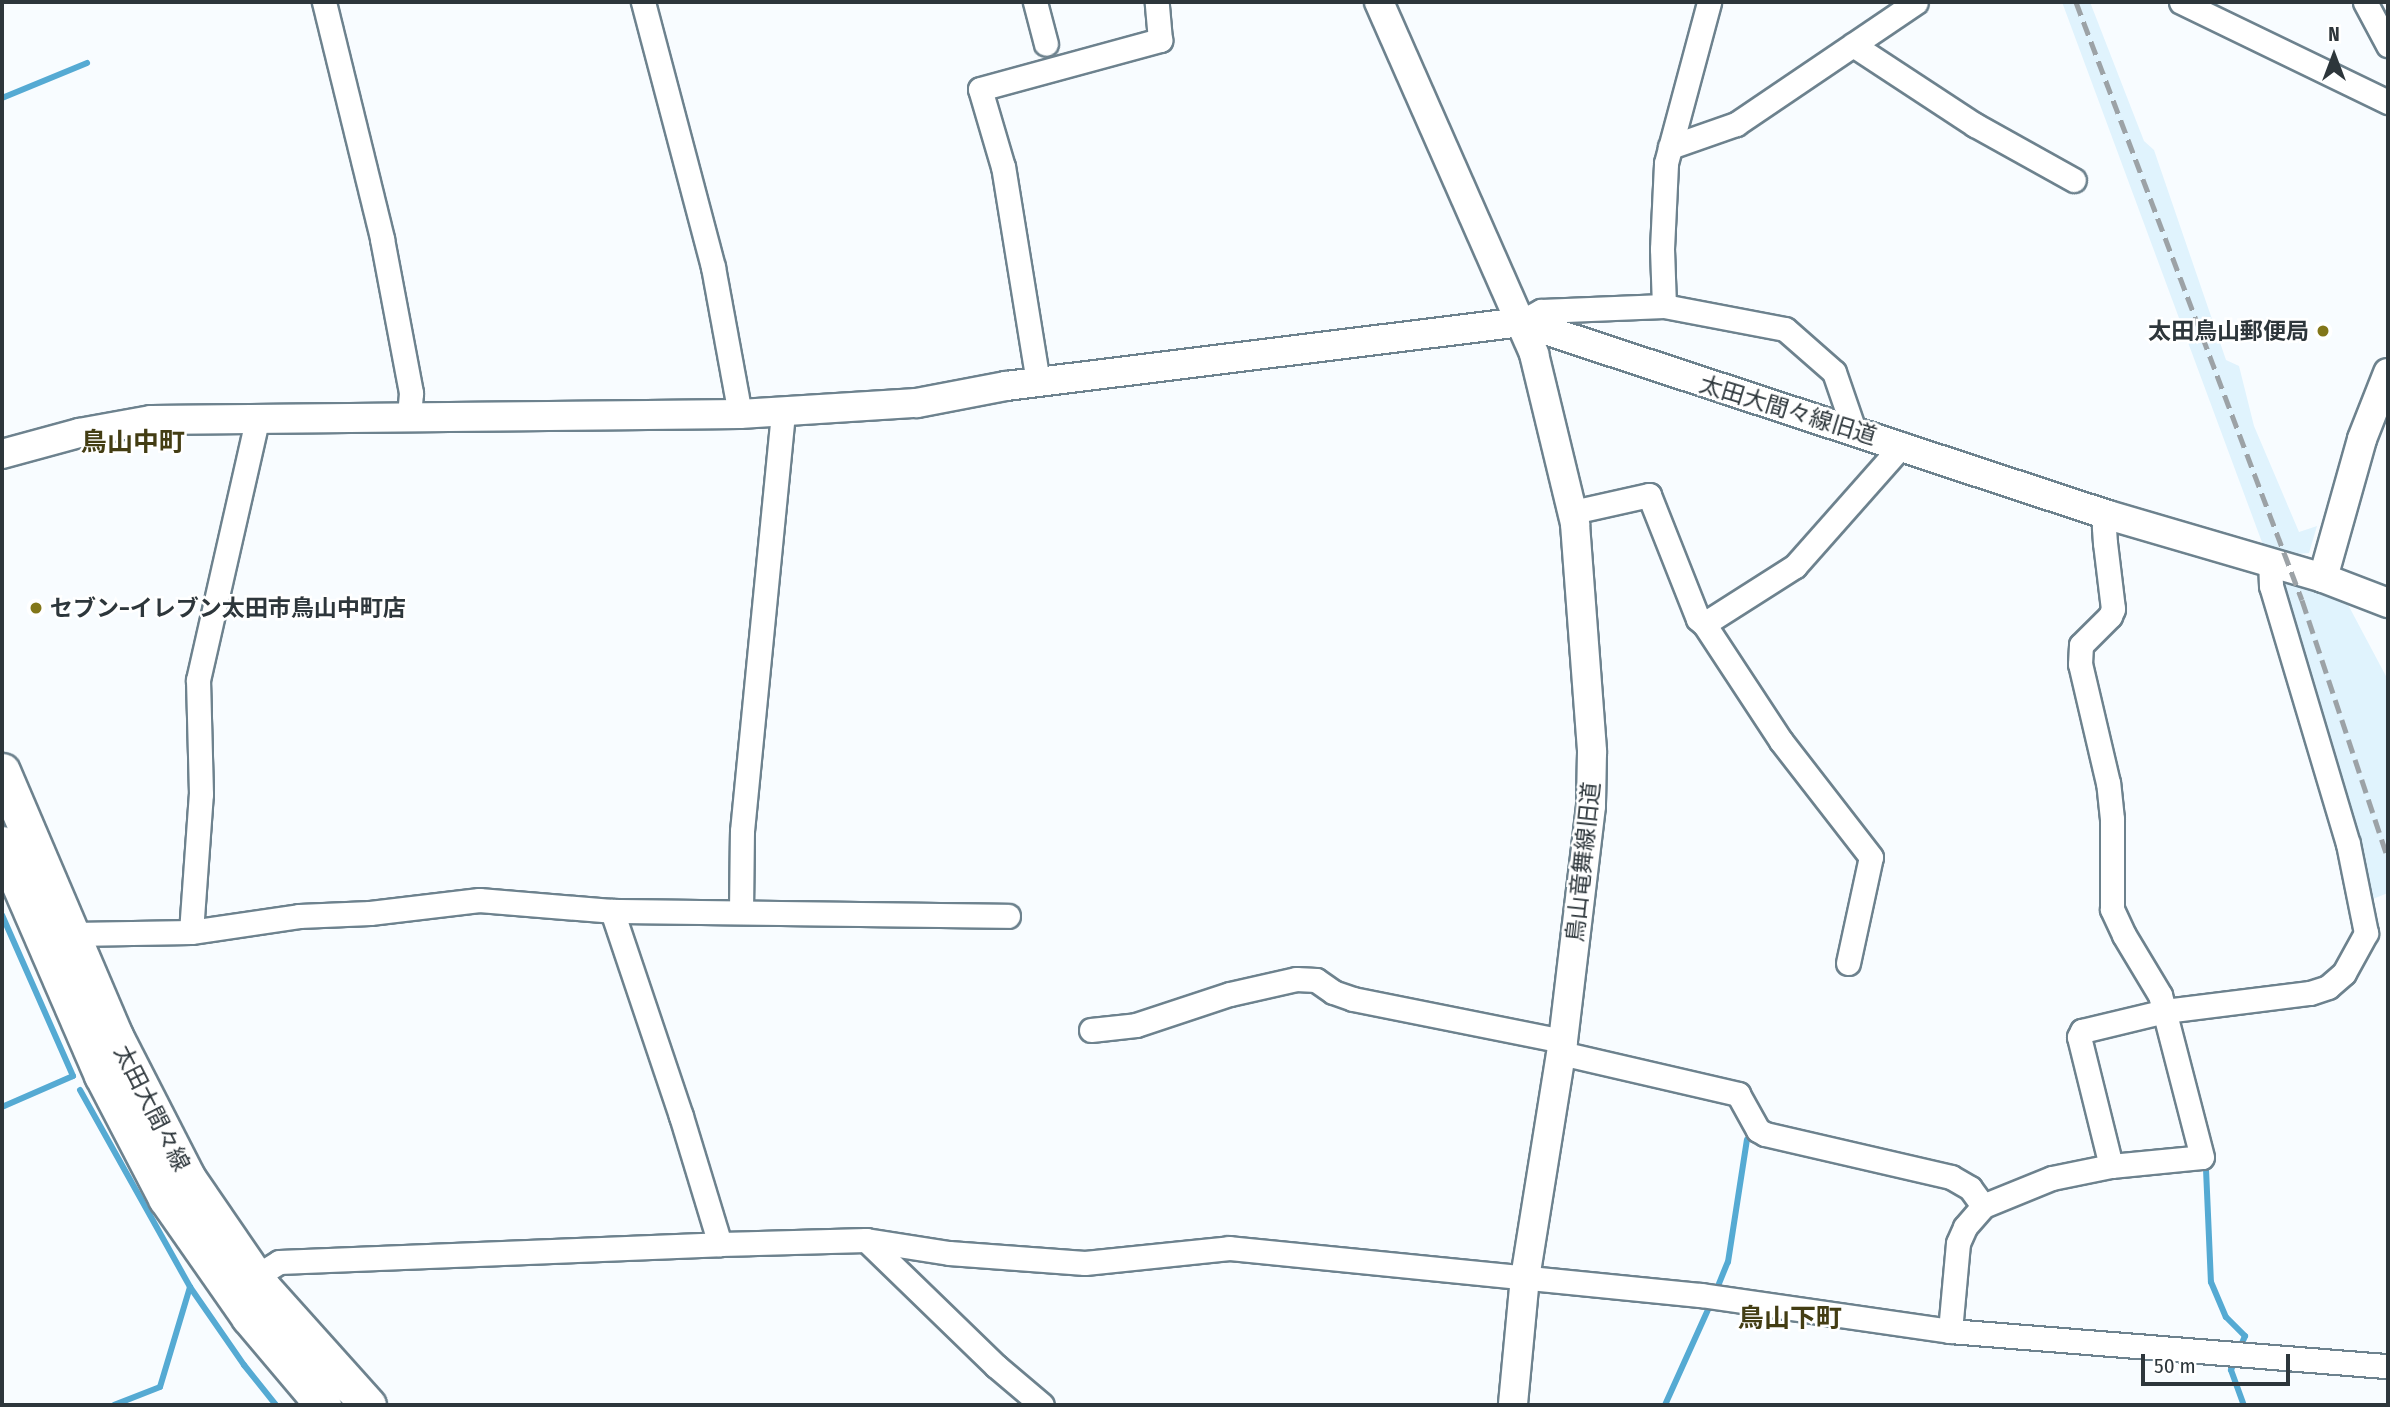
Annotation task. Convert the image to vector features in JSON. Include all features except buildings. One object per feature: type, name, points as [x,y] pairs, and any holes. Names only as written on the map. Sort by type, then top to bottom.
[{"type":"main road","name":"太田大間々線","points":[[2,771],[115,1036],[187,1177],[255,1277],[369,1405]]},
{"type":"main road","name":"太田大間々線","points":[[2,844],[102,1075],[166,1198],[249,1317],[323,1405]]},
{"type":"street","points":[[324,2],[382,239],[411,393],[409,418]]},
{"type":"street","points":[[643,2],[713,267],[740,414]]},
{"type":"street","points":[[1035,2],[1046,44]]},
{"type":"street","points":[[1038,382],[1003,166],[980,89],[1160,40],[1157,2]]},
{"type":"street","points":[[1379,2],[1521,322]]},
{"type":"street","points":[[1664,306],[1662,249],[1666,163],[1709,2]]},
{"type":"street","points":[[1671,147],[1736,124],[1916,2]]},
{"type":"street","points":[[2180,2],[2388,103]]},
{"type":"street","points":[[2365,2],[2388,45]]},
{"type":"street","points":[[1853,45],[1975,125],[2074,180]]},
{"type":"street","points":[[2,454],[79,433],[151,420],[740,414],[917,403],[1038,382],[1521,322],[1541,311],[1664,306],[1784,330],[1834,372],[1854,430]]},
{"type":"street","name":"太田大間々線旧道","points":[[1521,322],[2108,515],[2323,578],[2388,603]]},
{"type":"street","name":"鳥山竜舞線旧道","points":[[1513,1405],[1525,1277],[1562,1047],[1591,806],[1591,740],[1573,512],[1534,354],[1521,322]]},
{"type":"street","points":[[2323,578],[2362,439],[2388,373]]},
{"type":"street","points":[[741,911],[742,831],[783,412]]},
{"type":"street","points":[[191,932],[201,794],[198,680],[257,420]]},
{"type":"street","points":[[1704,624],[1795,566],[1902,446]]},
{"type":"street","points":[[1573,512],[1649,495],[1698,619],[1704,624],[1781,741],[1871,857],[1848,963]]},
{"type":"street","points":[[1951,1331],[1958,1243],[1965,1227],[1983,1206],[2052,1178],[2111,1166],[2202,1157],[2160,995],[2112,909],[2112,819],[2108,783],[2080,664],[2081,645],[2110,616],[2113,609],[2104,527],[2108,515]]},
{"type":"street","points":[[2111,1166],[2079,1037],[2088,1028],[2165,1011],[2298,995],[2328,987],[2344,973],[2366,933],[2348,844],[2272,586],[2270,562]]},
{"type":"street","points":[[73,934],[191,932],[299,916],[370,913],[480,900],[612,911],[1008,916]]},
{"type":"street","points":[[612,911],[681,1116],[720,1244]]},
{"type":"street","points":[[1091,1030],[1136,1025],[1230,993],[1296,979],[1316,980],[1333,992],[1353,999],[1562,1047],[1738,1094],[1758,1130],[1765,1135],[1951,1177],[1970,1188],[1983,1206]]},
{"type":"street","points":[[866,1240],[996,1366],[1042,1405]]},
{"type":"street","points":[[255,1277],[279,1262],[720,1244],[866,1240],[949,1253],[1085,1263],[1228,1248],[1701,1295],[1951,1331],[2388,1366]]},
{"type":"shaded area","points":[[2062,2],[2090,2],[2144,141],[2154,150],[2226,360],[2239,366],[2254,426],[2299,532],[2317,526],[2309,553],[2297,554],[2263,545]]},
{"type":"shaded area","points":[[2278,579],[2345,599],[2388,680],[2388,893],[2365,902]]},
{"type":"waterway","points":[[2,98],[87,63]]},
{"type":"waterway","points":[[2,915],[73,1076],[2,1107]]},
{"type":"waterway","points":[[80,1090],[190,1287],[160,1387],[114,1405]]},
{"type":"waterway","points":[[1716,1291],[1728,1262],[1747,1139]]},
{"type":"waterway","points":[[2206,1169],[2211,1282],[2226,1317],[2245,1336],[2240,1348]]},
{"type":"waterway","points":[[190,1287],[244,1365],[276,1405]]},
{"type":"waterway","points":[[1665,1405],[1712,1301]]},
{"type":"waterway","points":[[2236,1358],[2231,1370],[2244,1405]]},
{"type":"railway","points":[[2076,2],[2302,600],[2388,858]]},
{"type":"place","name":"太田鳥山郵便局","points":[[2323,331]]},
{"type":"place","name":"セブン−イレブン太田市鳥山中町店","points":[[36,608]]},
{"type":"district","name":"鳥山中町","points":[[133,443]]},
{"type":"district","name":"鳥山下町","points":[[1790,1319]]}]
